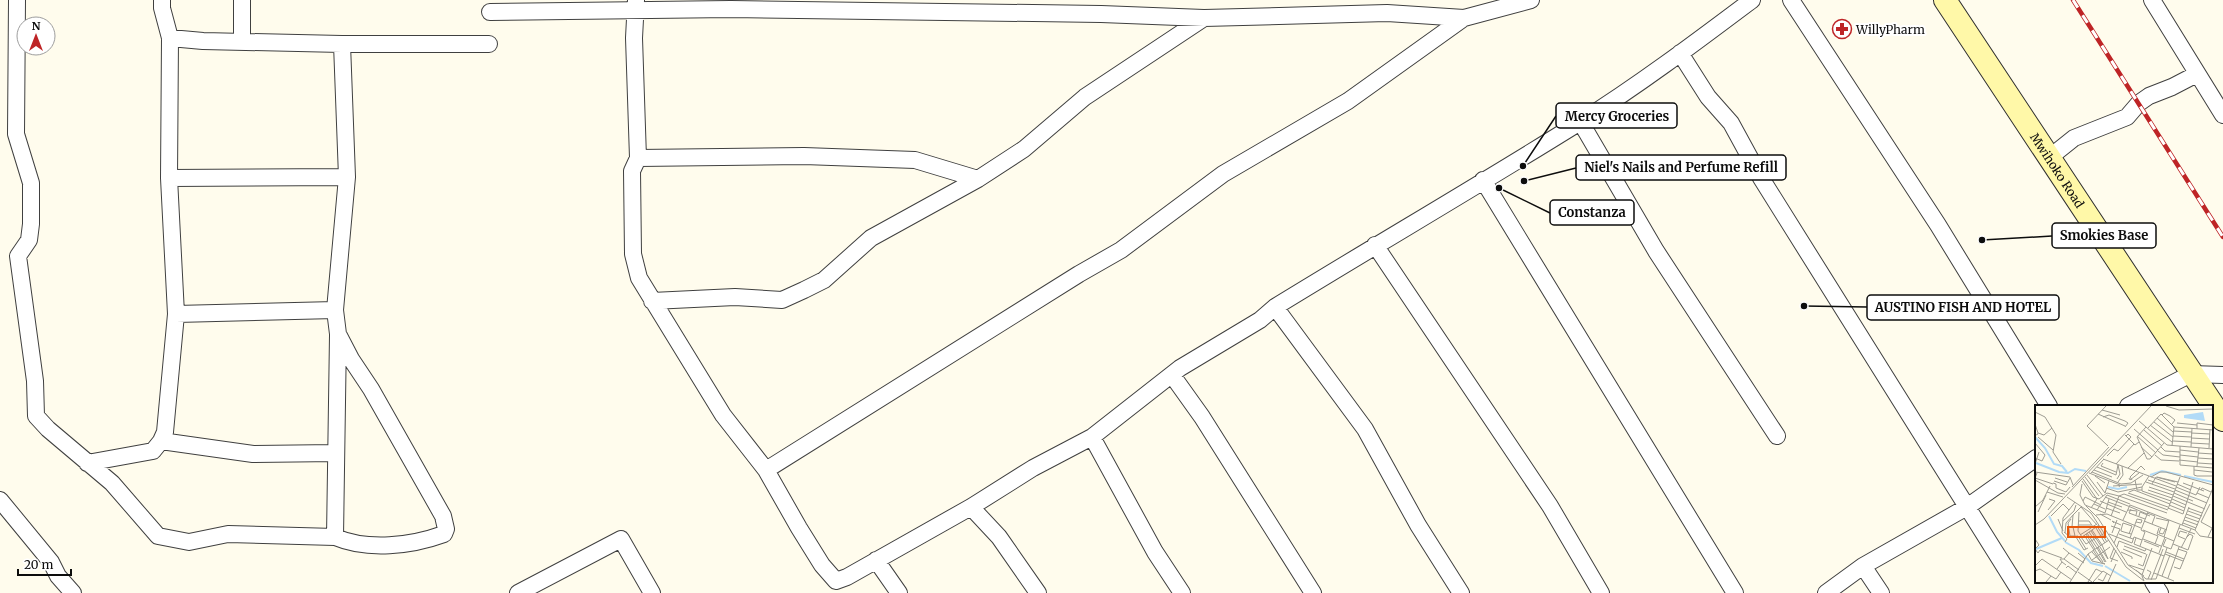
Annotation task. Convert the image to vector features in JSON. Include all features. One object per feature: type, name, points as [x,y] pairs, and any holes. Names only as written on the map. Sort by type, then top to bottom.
[{"type":"street","points":[[17,0],[16,134],[31,183],[31,224],[29,240],[18,256],[35,380],[36,416],[48,429],[112,483],[158,536],[189,542],[228,534],[335,537],[350,543],[416,543],[444,534],[446,528],[443,516],[371,389],[351,359],[338,334]]},
{"type":"street","points":[[87,463],[153,451],[161,441],[165,432],[176,314],[169,178],[170,38],[162,8],[162,0]]},
{"type":"street","points":[[242,0],[242,41]]},
{"type":"street","points":[[766,470],[1079,274],[1122,250],[1223,174],[1348,101],[1464,18],[1494,5],[1530,0]]},
{"type":"street","points":[[636,5],[634,38],[638,158],[632,171],[633,254],[639,278],[723,415],[766,470],[822,565],[836,581],[846,578],[971,507],[1033,468],[1092,437],[1172,375],[1260,320],[1275,307],[1580,121],[1680,53],[1752,0]]},
{"type":"street","points":[[1791,0],[1938,225],[2047,405]]},
{"type":"street","name":"Mwihoko Road","points":[[1945,0],[2213,405]]},
{"type":"street","points":[[2152,0],[2223,115]]},
{"type":"street","points":[[490,12],[636,5],[731,9],[970,6],[1204,18],[1387,13],[1464,18]]},
{"type":"street","points":[[652,301],[735,297],[782,300],[824,280],[871,238],[978,179],[1024,149],[1086,96],[1204,18]]},
{"type":"street","points":[[170,38],[203,41],[342,44],[489,44]]},
{"type":"street","points":[[335,537],[338,334],[335,310],[346,177],[342,44]]},
{"type":"street","points":[[1680,53],[1708,97],[1731,123],[1761,178],[2021,593]]},
{"type":"street","points":[[2049,158],[2074,138],[2127,117],[2139,103],[2149,96],[2172,87],[2197,74]]},
{"type":"street","points":[[1580,121],[1656,251],[1777,436]]},
{"type":"street","points":[[638,158],[804,156],[915,160],[978,179]]},
{"type":"street","points":[[169,178],[346,177]]},
{"type":"street","points":[[1482,180],[1735,593]]},
{"type":"street","points":[[1375,245],[1550,506],[1601,593]]},
{"type":"street","points":[[1275,307],[1365,429],[1418,525],[1461,593]]},
{"type":"street","points":[[176,314],[335,310]]},
{"type":"street","points":[[2130,405],[2191,374],[2223,375]]},
{"type":"street","points":[[1172,375],[1202,417],[1313,593]]},
{"type":"street","name":"Mwihoko Road","points":[[2213,406],[2223,420]]},
{"type":"street","points":[[1092,437],[1155,552],[1182,593]]},
{"type":"street","points":[[161,441],[253,454],[336,454]]},
{"type":"street","points":[[1826,593],[1863,566],[1967,506],[2035,459]]},
{"type":"street","points":[[0,500],[51,562],[58,576],[73,593]]},
{"type":"street","points":[[971,507],[999,537],[1038,593]]},
{"type":"street","points":[[518,593],[621,539],[652,593]]},
{"type":"street","points":[[876,560],[899,593]]},
{"type":"street","points":[[1863,566],[1880,593]]},
{"type":"street","points":[[2154,583],[2160,593]]},
{"type":"railway","points":[[2073,0],[2223,237]]},
{"type":"place","name":"WillyPharm","points":[[1842,29]]},
{"type":"place","name":"Mercy Groceries","points":[[1523,166]]},
{"type":"place","name":"Niel's Nails and Perfume Refill","points":[[1524,181]]},
{"type":"place","name":"Constanza","points":[[1499,188]]},
{"type":"place","name":"Smokies Base","points":[[1982,240]]},
{"type":"place","name":"AUSTINO FISH AND HOTEL","points":[[1804,306]]}]
